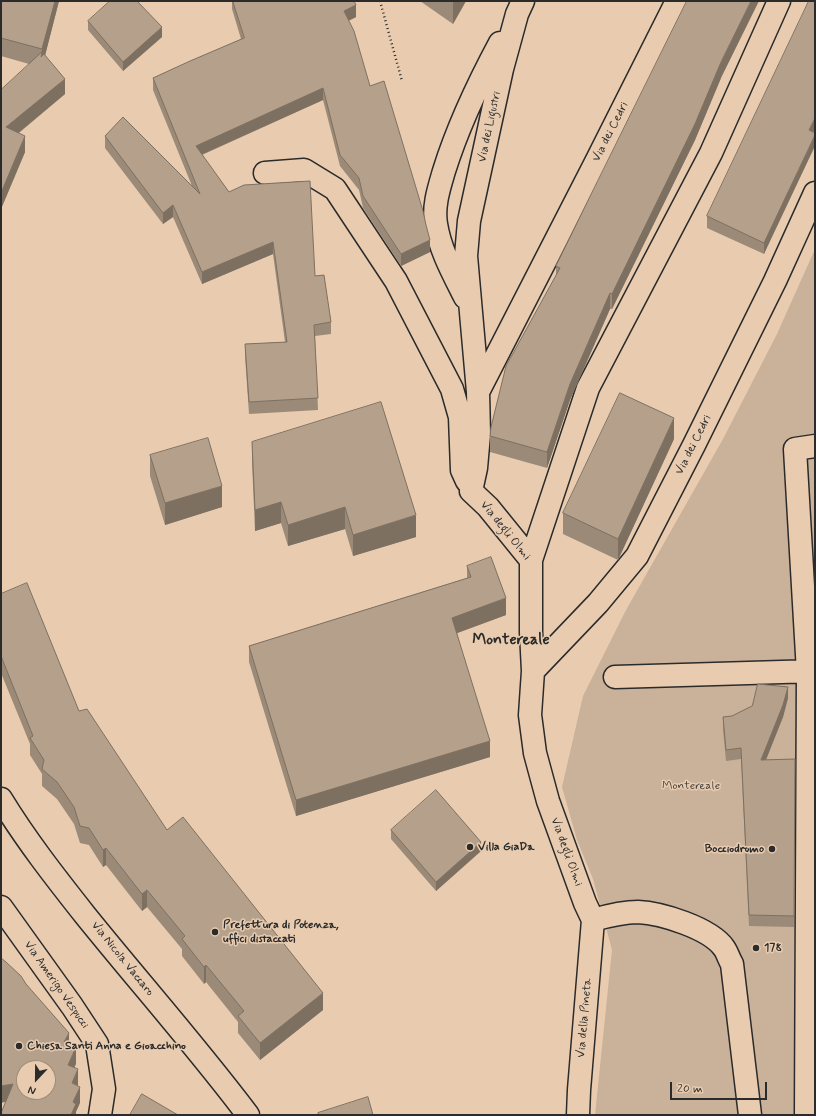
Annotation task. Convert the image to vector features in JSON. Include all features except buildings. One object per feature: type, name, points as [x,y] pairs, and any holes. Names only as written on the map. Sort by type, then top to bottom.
[{"type":"street","name":"Via dei Cedri","points":[[478,392],[677,1]]},
{"type":"street","points":[[531,560],[588,388],[711,153],[780,1]]},
{"type":"street","points":[[471,310],[443,253],[436,224],[435,206],[449,157],[463,118],[483,74],[520,7]]},
{"type":"street","name":"Via dei Ligustri","points":[[466,256],[469,220],[486,149],[502,69],[520,7]]},
{"type":"street","points":[[265,173],[304,170],[335,189],[396,281],[452,389],[460,417],[462,470],[471,491]]},
{"type":"street","name":"Via dei Cedri","points":[[533,671],[598,603],[637,556],[694,445],[775,280],[815,193]]},
{"type":"street","name":"Via degli Olmi","points":[[466,256],[478,392],[479,434],[476,468],[471,491],[488,507],[531,560],[531,632],[533,671],[530,715],[535,753],[548,801],[585,903],[593,920]]},
{"type":"street","points":[[806,1115],[812,671],[795,449],[815,446]]},
{"type":"street","points":[[615,677],[812,671]]},
{"type":"street","name":"Via Nicola Vaccaro","points":[[1,799],[51,872],[248,1115]]},
{"type":"street","name":"Via Amerigo Vespucci","points":[[1,907],[72,1006],[97,1044],[104,1089],[100,1115]]},
{"type":"street","points":[[593,920],[615,914],[638,912],[666,916],[691,926],[712,937],[724,948],[732,964],[750,1115]]},
{"type":"street","name":"Via della Pineta","points":[[578,1115],[593,920]]},
{"type":"path","points":[[380,1],[402,81]]},
{"type":"green space","name":"Montereale","points":[[815,249],[815,1115],[595,1115],[612,950],[593,879],[577,840],[562,787],[583,696],[626,610],[723,439],[777,334]]},
{"type":"place","name":"Villa GiaDa","points":[[470,847]]},
{"type":"place","name":"Bocciodromo","points":[[772,849]]},
{"type":"place","name":"Prefettura di Potenza, uffici distaccati","points":[[215,932]]},
{"type":"place","name":"178","points":[[756,948]]},
{"type":"place","name":"Chiesa Santi Anna e Gioacchino","points":[[19,1046]]},
{"type":"district","name":"Montereale","points":[[511,641]]}]
